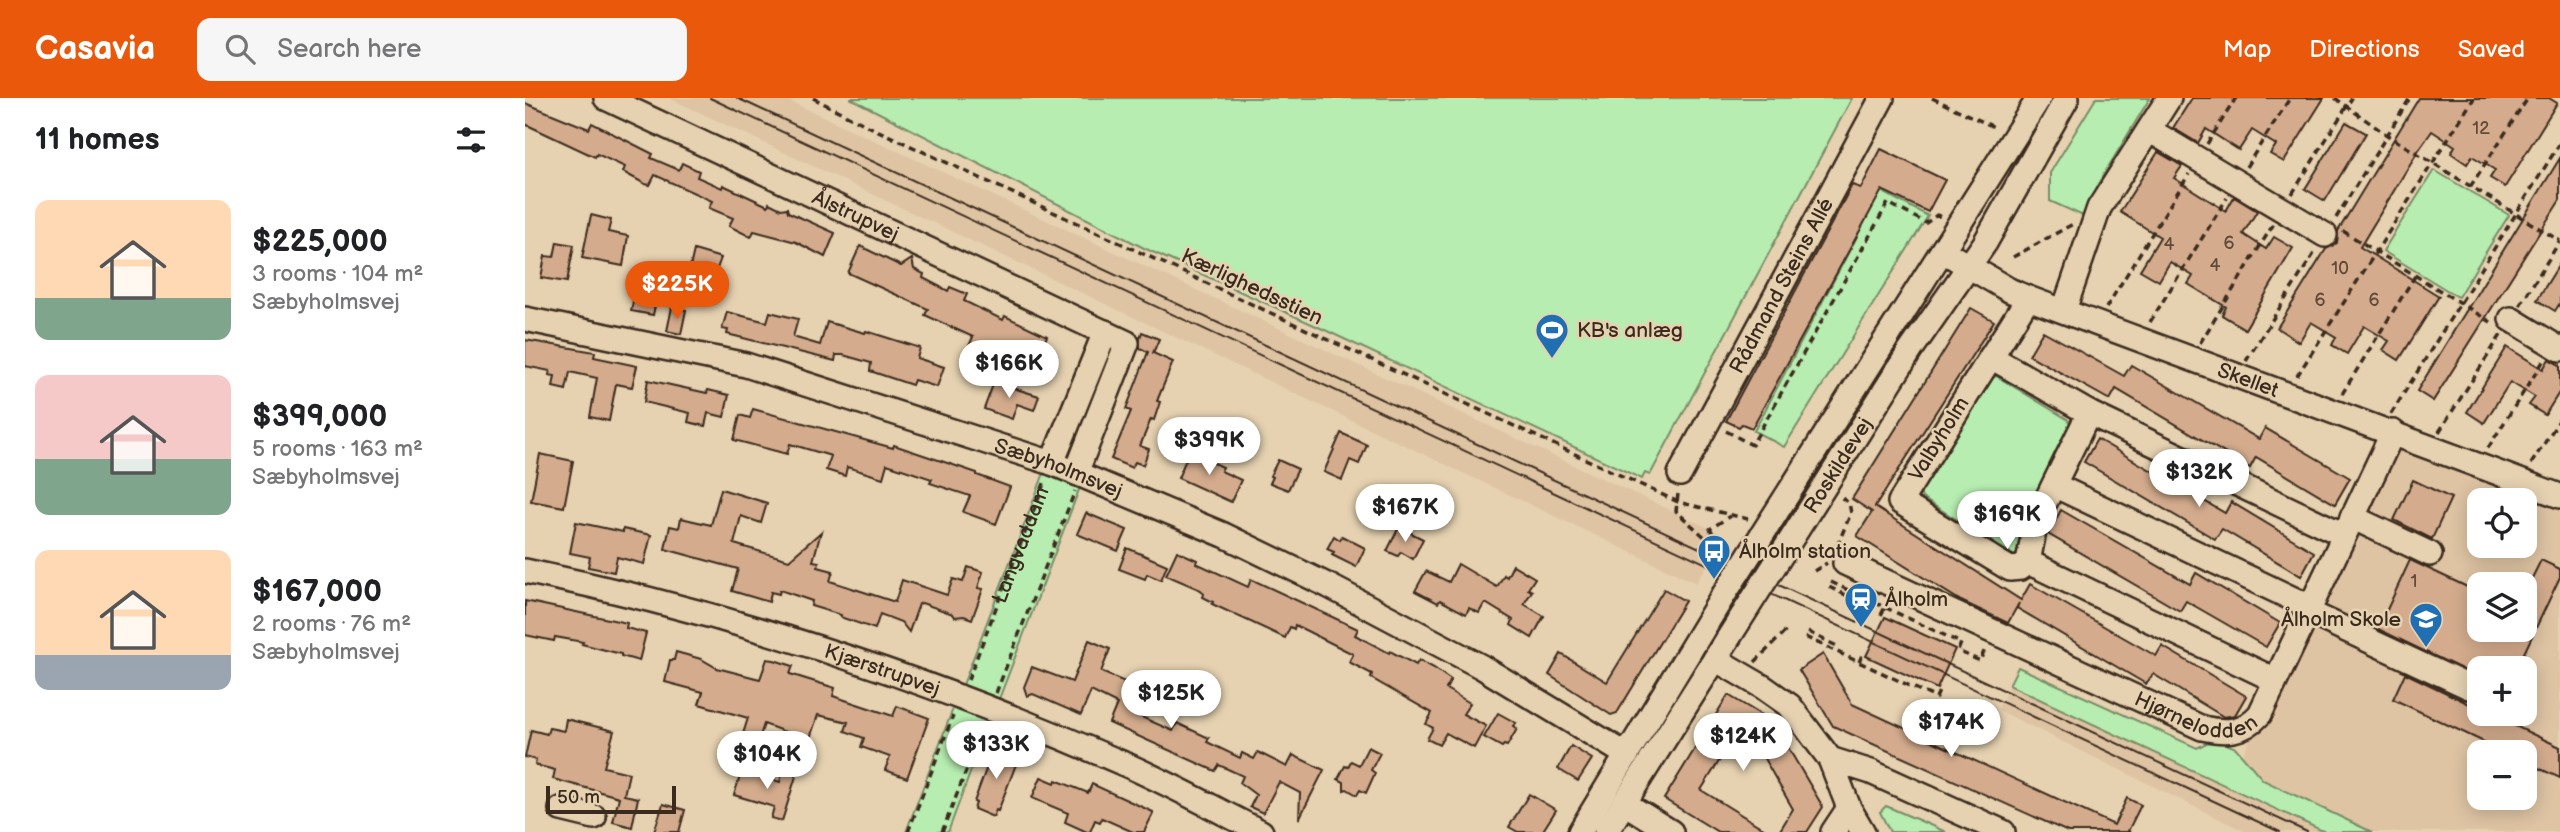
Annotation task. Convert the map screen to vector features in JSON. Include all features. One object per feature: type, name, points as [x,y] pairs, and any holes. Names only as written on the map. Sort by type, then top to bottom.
[{"type":"street","name":"Ålstrupvej","points":[[606,98],[1105,332]]},
{"type":"street","name":"Rådmand Steins Allé","points":[[1680,474],[1882,98]]},
{"type":"street","name":"Roskildevej","points":[[1580,832],[1723,596],[2039,98]]},
{"type":"street","name":"Roskildevej","points":[[1606,832],[1910,351],[1969,267],[2067,98]]},
{"type":"street","points":[[2064,310],[2099,208],[2169,98]]},
{"type":"street","points":[[2149,130],[2237,183],[2329,230]]},
{"type":"street","name":"Skellet","points":[[1944,251],[2028,298],[2560,496]]},
{"type":"street","name":"Valbyholm","points":[[2028,298],[1900,502],[2010,569],[2021,568],[2028,562],[2275,680]]},
{"type":"street","name":"Sæbyholmsvej","points":[[525,319],[746,365],[1052,463],[1224,535],[1329,586],[1482,667],[1627,755]]},
{"type":"street","points":[[2507,324],[2557,347]]},
{"type":"street","name":"Langvaddam","points":[[1052,463],[1105,332],[1127,343],[1079,474]]},
{"type":"street","points":[[1991,357],[2089,413],[2348,526],[2430,554]]},
{"type":"street","points":[[2028,562],[2036,521],[2089,413]]},
{"type":"street","name":"Hjørnelodden","points":[[1840,556],[2202,728],[2221,732],[2238,730],[2250,725],[2260,714],[2348,526],[2388,430]]},
{"type":"street","points":[[2054,485],[2467,686]]},
{"type":"street","name":"Kjærstrupvej","points":[[525,570],[613,588],[806,643],[961,697],[1130,766],[1261,832]]},
{"type":"street","points":[[1715,659],[1790,706],[1830,760],[1849,808],[1863,832]]},
{"type":"street","points":[[1830,760],[1871,772],[2003,832]]},
{"type":"street","points":[[1624,803],[1671,832]]},
{"type":"street","points":[[1833,832],[1849,808]]},
{"type":"street","points":[[561,809],[594,817]]},
{"type":"path","name":"Kærlighedsstien","points":[[813,98],[1678,502],[1769,523]]},
{"type":"path","points":[[1931,98],[1987,122],[2013,138]]},
{"type":"path","points":[[2097,323],[2236,98]]},
{"type":"path","points":[[2140,340],[2290,98]]},
{"type":"path","points":[[2335,98],[2387,135],[2560,241],[2430,447]]},
{"type":"path","points":[[2286,393],[2474,98]]},
{"type":"path","points":[[2470,187],[2528,98]]},
{"type":"path","points":[[2388,430],[2460,303],[2560,143]]},
{"type":"path","points":[[1709,422],[1752,445],[1888,203],[1926,223],[1937,215],[1959,227]]},
{"type":"path","points":[[2013,257],[2073,224],[2095,219]]},
{"type":"path","points":[[2329,230],[2377,252],[2460,303],[2507,324]]},
{"type":"path","points":[[2331,410],[2415,276]]},
{"type":"path","points":[[2478,465],[2557,347]]},
{"type":"path","points":[[2520,480],[2560,419]]},
{"type":"path","name":"Langvaddam","points":[[908,832],[1052,463]]},
{"type":"path","name":"Langvaddam","points":[[942,832],[1079,474]]},
{"type":"path","points":[[1814,571],[1840,556],[1851,513],[1849,503],[1825,487]]},
{"type":"path","points":[[1678,502],[1676,511],[1709,541],[1720,542],[1710,529],[1730,516]]},
{"type":"path","points":[[1860,602],[1830,584],[1961,643],[1958,650],[1980,661],[1987,645]]},
{"type":"path","points":[[1881,615],[1883,606]]},
{"type":"path","points":[[1839,647],[1806,635],[1933,697],[1936,698],[1939,691]]},
{"type":"path","points":[[1857,661],[1862,654]]},
{"type":"shaded area","points":[[669,98],[783,98],[1726,536],[1696,583]]},
{"type":"shaded area","name":"Ålholm Skole","points":[[2393,438],[2526,488],[2467,488],[2467,558],[2537,558],[2537,492],[2560,501],[2560,832],[2359,832],[2234,773]]},
{"type":"shaded area","points":[[2009,685],[2325,832],[2246,832],[1998,710]]},
{"type":"green space","name":"KB's anlæg","points":[[850,98],[1852,98],[1650,475],[1645,473],[1642,479],[1144,248]]},
{"type":"green space","points":[[2096,98],[2150,98],[2098,184],[2083,216],[2050,201],[2050,173]]},
{"type":"green space","points":[[2434,170],[2509,215],[2458,297],[2383,251]]},
{"type":"green space","points":[[1881,191],[1928,216],[1784,447],[1754,431]]},
{"type":"green space","points":[[1996,376],[2067,419],[2072,425],[2020,550],[2015,556],[1922,498],[1919,489],[1988,381]]},
{"type":"green space","points":[[1044,473],[1080,487],[999,699],[963,685]]},
{"type":"green space","points":[[2018,667],[2197,748],[2214,739],[2236,748],[2263,780],[2372,832],[2325,832],[2009,685]]},
{"type":"green space","points":[[954,706],[990,720],[948,832],[906,832]]},
{"type":"green space","points":[[1886,806],[1946,832],[1890,832],[1880,812]]},
{"type":"building","points":[[2192,98],[2324,98],[2284,162],[2270,154],[2276,145],[2252,130],[2239,150],[2206,129],[2198,143],[2173,128]]},
{"type":"building","points":[[2419,98],[2549,98],[2557,103],[2505,187],[2490,178],[2495,170],[2472,156],[2467,164],[2451,153],[2455,146],[2432,131],[2418,151],[2360,247],[2439,296],[2399,360],[2383,350],[2389,341],[2364,326],[2347,354],[2332,345],[2336,337],[2311,322],[2299,342],[2277,328],[2326,249],[2337,243],[2338,231]]},
{"type":"building","points":[[525,103],[589,129],[592,123],[653,154],[651,158],[679,170],[682,163],[699,171],[697,177],[722,188],[723,185],[768,206],[769,203],[781,209],[787,208],[788,212],[835,233],[825,257],[796,242],[754,231],[751,237],[729,226],[733,218],[709,208],[712,201],[655,175],[650,185],[645,184],[623,172],[625,167],[597,154],[595,157],[525,124]]},
{"type":"building","points":[[2346,122],[2366,133],[2325,201],[2305,189]]},
{"type":"building","points":[[1881,149],[1945,180],[1928,212],[1882,190],[1752,428],[1742,424],[1739,427],[1726,421],[1852,185],[1861,188]]},
{"type":"building","points":[[2158,152],[2182,166],[2174,178],[2226,211],[2234,197],[2257,211],[2243,234],[2266,249],[2274,237],[2293,248],[2245,329],[2222,315],[2226,307],[2188,284],[2193,276],[2170,262],[2159,281],[2140,270],[2160,237],[2120,212]]},
{"type":"building","points":[[2560,158],[2560,200],[2433,401],[2417,391]]},
{"type":"building","points":[[591,215],[611,220],[608,232],[628,236],[623,266],[582,258]]},
{"type":"building","points":[[557,242],[574,245],[567,282],[541,278],[545,256],[554,257]]},
{"type":"building","points":[[860,246],[901,266],[912,259],[914,269],[924,274],[923,278],[948,291],[950,287],[967,294],[964,301],[1003,320],[1005,316],[1047,336],[1039,354],[1026,348],[1017,370],[968,348],[973,337],[925,315],[928,309],[848,273]]},
{"type":"building","points":[[694,250],[721,258],[715,274],[714,283],[720,285],[715,301],[687,293]]},
{"type":"building","points":[[2560,263],[2560,303],[2555,311],[2537,300]]},
{"type":"building","points":[[636,287],[658,292],[653,315],[631,311]]},
{"type":"building","points":[[672,307],[686,310],[681,334],[667,331]]},
{"type":"building","points":[[1971,308],[1994,321],[1875,507],[2021,600],[2030,584],[2156,656],[2162,646],[2246,696],[2235,715],[2224,717],[2153,674],[2146,684],[2017,608],[2019,603],[2008,623],[1961,601],[1857,536],[1872,512],[1852,499]]},
{"type":"building","points":[[727,312],[767,322],[770,312],[798,319],[793,337],[820,345],[827,322],[865,333],[866,331],[920,348],[917,358],[944,367],[937,387],[914,380],[912,385],[870,371],[871,363],[843,355],[836,355],[835,361],[727,334],[728,330],[722,329]]},
{"type":"building","points":[[2043,331],[2124,376],[2131,365],[2259,439],[2265,428],[2350,478],[2335,504],[2256,457],[2250,468],[2116,389],[2110,400],[2029,355]]},
{"type":"building","points":[[1142,332],[1159,339],[1153,353],[1173,362],[1157,401],[1160,402],[1154,420],[1151,419],[1140,446],[1149,449],[1143,465],[1135,462],[1132,468],[1111,459],[1131,411],[1126,409],[1148,352],[1140,348]]},
{"type":"building","points":[[525,340],[595,352],[594,357],[637,366],[632,387],[616,384],[609,421],[590,417],[597,378],[570,372],[566,390],[553,387],[555,376],[549,375],[550,371],[525,366]]},
{"type":"building","points":[[2507,347],[2543,369],[2549,359],[2560,365],[2560,391],[2545,415],[2529,405],[2535,397],[2510,382],[2484,423],[2467,412]]},
{"type":"building","points":[[648,380],[729,395],[724,417],[708,413],[705,426],[688,422],[690,413],[644,402]]},
{"type":"building","points":[[994,382],[1039,396],[1034,410],[1017,404],[1012,419],[984,409]]},
{"type":"building","points":[[753,409],[893,448],[894,445],[1010,487],[996,524],[963,512],[970,496],[930,483],[932,479],[887,464],[883,478],[847,467],[845,476],[826,470],[831,456],[790,444],[787,454],[734,440],[740,415],[750,418]]},
{"type":"building","points":[[1341,433],[1367,445],[1359,464],[1350,460],[1342,480],[1324,472]]},
{"type":"building","points":[[2097,439],[2225,513],[2231,502],[2314,552],[2301,576],[2222,529],[2215,539],[2084,462]]},
{"type":"building","points":[[1189,452],[1223,467],[1221,471],[1241,480],[1231,502],[1178,478]]},
{"type":"building","points":[[540,454],[573,461],[564,507],[531,501]]},
{"type":"building","points":[[1278,460],[1298,469],[1288,490],[1270,483],[1273,477],[1270,476]]},
{"type":"building","points":[[2413,480],[2451,498],[2432,539],[2394,520]]},
{"type":"building","points":[[721,489],[767,503],[761,523],[741,516],[734,544],[789,560],[821,532],[813,561],[819,562],[818,567],[833,571],[830,581],[895,602],[902,580],[947,595],[953,579],[963,582],[968,567],[983,572],[978,588],[983,589],[972,619],[955,617],[922,603],[919,604],[909,632],[901,622],[880,614],[875,629],[811,606],[812,601],[780,590],[779,594],[771,592],[769,602],[732,591],[738,569],[665,549],[670,526],[679,528],[681,518],[711,525]]},
{"type":"building","points":[[1403,498],[1416,504],[1404,526],[1392,520]]},
{"type":"building","points":[[2061,510],[2190,584],[2196,573],[2280,623],[2266,647],[2186,601],[2180,611],[2048,534]]},
{"type":"building","points":[[1086,513],[1127,530],[1118,551],[1077,534]]},
{"type":"building","points":[[576,522],[651,535],[644,564],[617,557],[614,572],[588,567],[590,557],[570,553]]},
{"type":"building","points":[[1399,527],[1423,539],[1413,559],[1401,552],[1398,556],[1387,551]]},
{"type":"building","points":[[1334,536],[1340,540],[1342,536],[1365,548],[1356,567],[1332,555],[1334,552],[1327,549]]},
{"type":"building","points":[[1127,548],[1167,565],[1161,580],[1147,574],[1145,579],[1119,569]]},
{"type":"building","points":[[1177,551],[1197,560],[1196,563],[1248,587],[1251,579],[1358,629],[1355,635],[1389,653],[1390,651],[1416,665],[1419,660],[1434,668],[1451,680],[1446,689],[1470,703],[1463,714],[1486,726],[1474,748],[1446,733],[1439,745],[1427,739],[1433,728],[1426,724],[1432,713],[1371,678],[1372,674],[1349,662],[1353,654],[1295,625],[1294,629],[1290,627],[1285,638],[1212,604],[1213,602],[1203,597],[1201,590],[1166,575]]},
{"type":"building","points":[[2410,560],[2467,587],[2467,642],[2529,642],[2523,656],[2467,656],[2467,672],[2378,629]]},
{"type":"building","points":[[2541,560],[2560,569],[2560,577],[2537,626],[2535,572]]},
{"type":"building","points":[[1458,564],[1497,587],[1504,575],[1507,577],[1513,565],[1535,578],[1528,589],[1532,591],[1524,604],[1544,616],[1532,638],[1511,625],[1513,620],[1487,604],[1484,604],[1479,613],[1469,608],[1466,614],[1415,591],[1426,571],[1449,582]]},
{"type":"building","points":[[1664,589],[1685,601],[1617,713],[1611,715],[1549,675],[1561,654],[1607,682]]},
{"type":"building","points":[[525,601],[627,623],[626,628],[646,633],[639,661],[582,644],[583,642],[555,637],[554,641],[525,635]]},
{"type":"building","points":[[1885,617],[1955,649],[1937,689],[1866,656]]},
{"type":"building","points":[[1089,640],[1110,649],[1101,672],[1125,682],[1122,689],[1145,699],[1139,716],[1173,731],[1177,723],[1209,738],[1207,742],[1240,758],[1242,753],[1254,759],[1258,752],[1287,767],[1293,755],[1324,770],[1299,819],[1300,793],[1279,782],[1263,813],[1250,807],[1256,795],[1240,783],[1243,776],[1219,765],[1215,771],[1109,723],[1117,704],[1091,691],[1081,715],[1033,694],[1027,696],[1024,687],[1032,667],[1072,682]]},
{"type":"building","points":[[676,652],[701,659],[717,668],[760,679],[767,659],[774,660],[793,666],[790,674],[835,688],[833,696],[893,716],[897,706],[929,718],[907,778],[885,770],[890,757],[861,747],[864,738],[845,731],[848,722],[818,715],[809,741],[764,724],[759,739],[743,734],[748,718],[699,704],[703,692],[665,682],[670,660],[674,660]]},
{"type":"building","points":[[1823,654],[1852,704],[2114,825],[2127,798],[2141,805],[2128,831],[2130,832],[2068,832],[1833,726],[1799,670]]},
{"type":"building","points":[[2405,673],[2467,703],[2467,726],[2515,726],[2560,747],[2560,778],[2537,767],[2537,740],[2480,740],[2393,699]]},
{"type":"building","points":[[1728,695],[1773,722],[1823,807],[1807,832],[1779,832],[1793,809],[1754,741],[1738,731],[1701,790],[1769,832],[1718,832],[1664,799]]},
{"type":"building","points":[[1498,713],[1516,723],[1513,726],[1517,729],[1507,746],[1502,747],[1484,737]]},
{"type":"building","points":[[566,719],[614,731],[604,767],[629,773],[624,795],[638,798],[632,827],[613,822],[619,797],[553,779],[555,770],[535,765],[536,760],[525,757],[531,730],[547,734],[549,728],[564,731]]},
{"type":"building","points":[[995,745],[1020,754],[998,811],[996,810],[993,817],[974,809],[974,802]]},
{"type":"building","points":[[1571,746],[1592,759],[1578,781],[1558,769]]},
{"type":"building","points":[[1368,747],[1380,753],[1371,770],[1375,773],[1366,793],[1360,790],[1357,795],[1344,790],[1344,782],[1338,779],[1345,766],[1348,767],[1351,761],[1359,765]]},
{"type":"building","points":[[783,769],[797,773],[782,821],[771,818],[774,807],[734,795],[742,770],[780,782]]},
{"type":"building","points":[[1041,777],[1088,793],[1092,784],[1153,814],[1144,832],[1133,832],[1102,818],[1100,822],[1095,820],[1090,832],[1087,832],[1065,822],[1068,813],[1032,798]]},
{"type":"building","points":[[1529,794],[1556,810],[1542,832],[1518,832],[1509,827]]},
{"type":"building","points":[[663,804],[685,810],[679,832],[654,832]]},
{"type":"tram line","points":[[710,98],[2280,832]]},
{"type":"tram line","points":[[737,98],[2307,832]]},
{"type":"place","name":"KB's anlæg","points":[[1552,360]]},
{"type":"place","name":"Ålholm station","points":[[1714,581]]},
{"type":"place","name":"Ålholm","points":[[1861,629]]},
{"type":"place","name":"Ålholm Skole","points":[[2426,649]]}]
